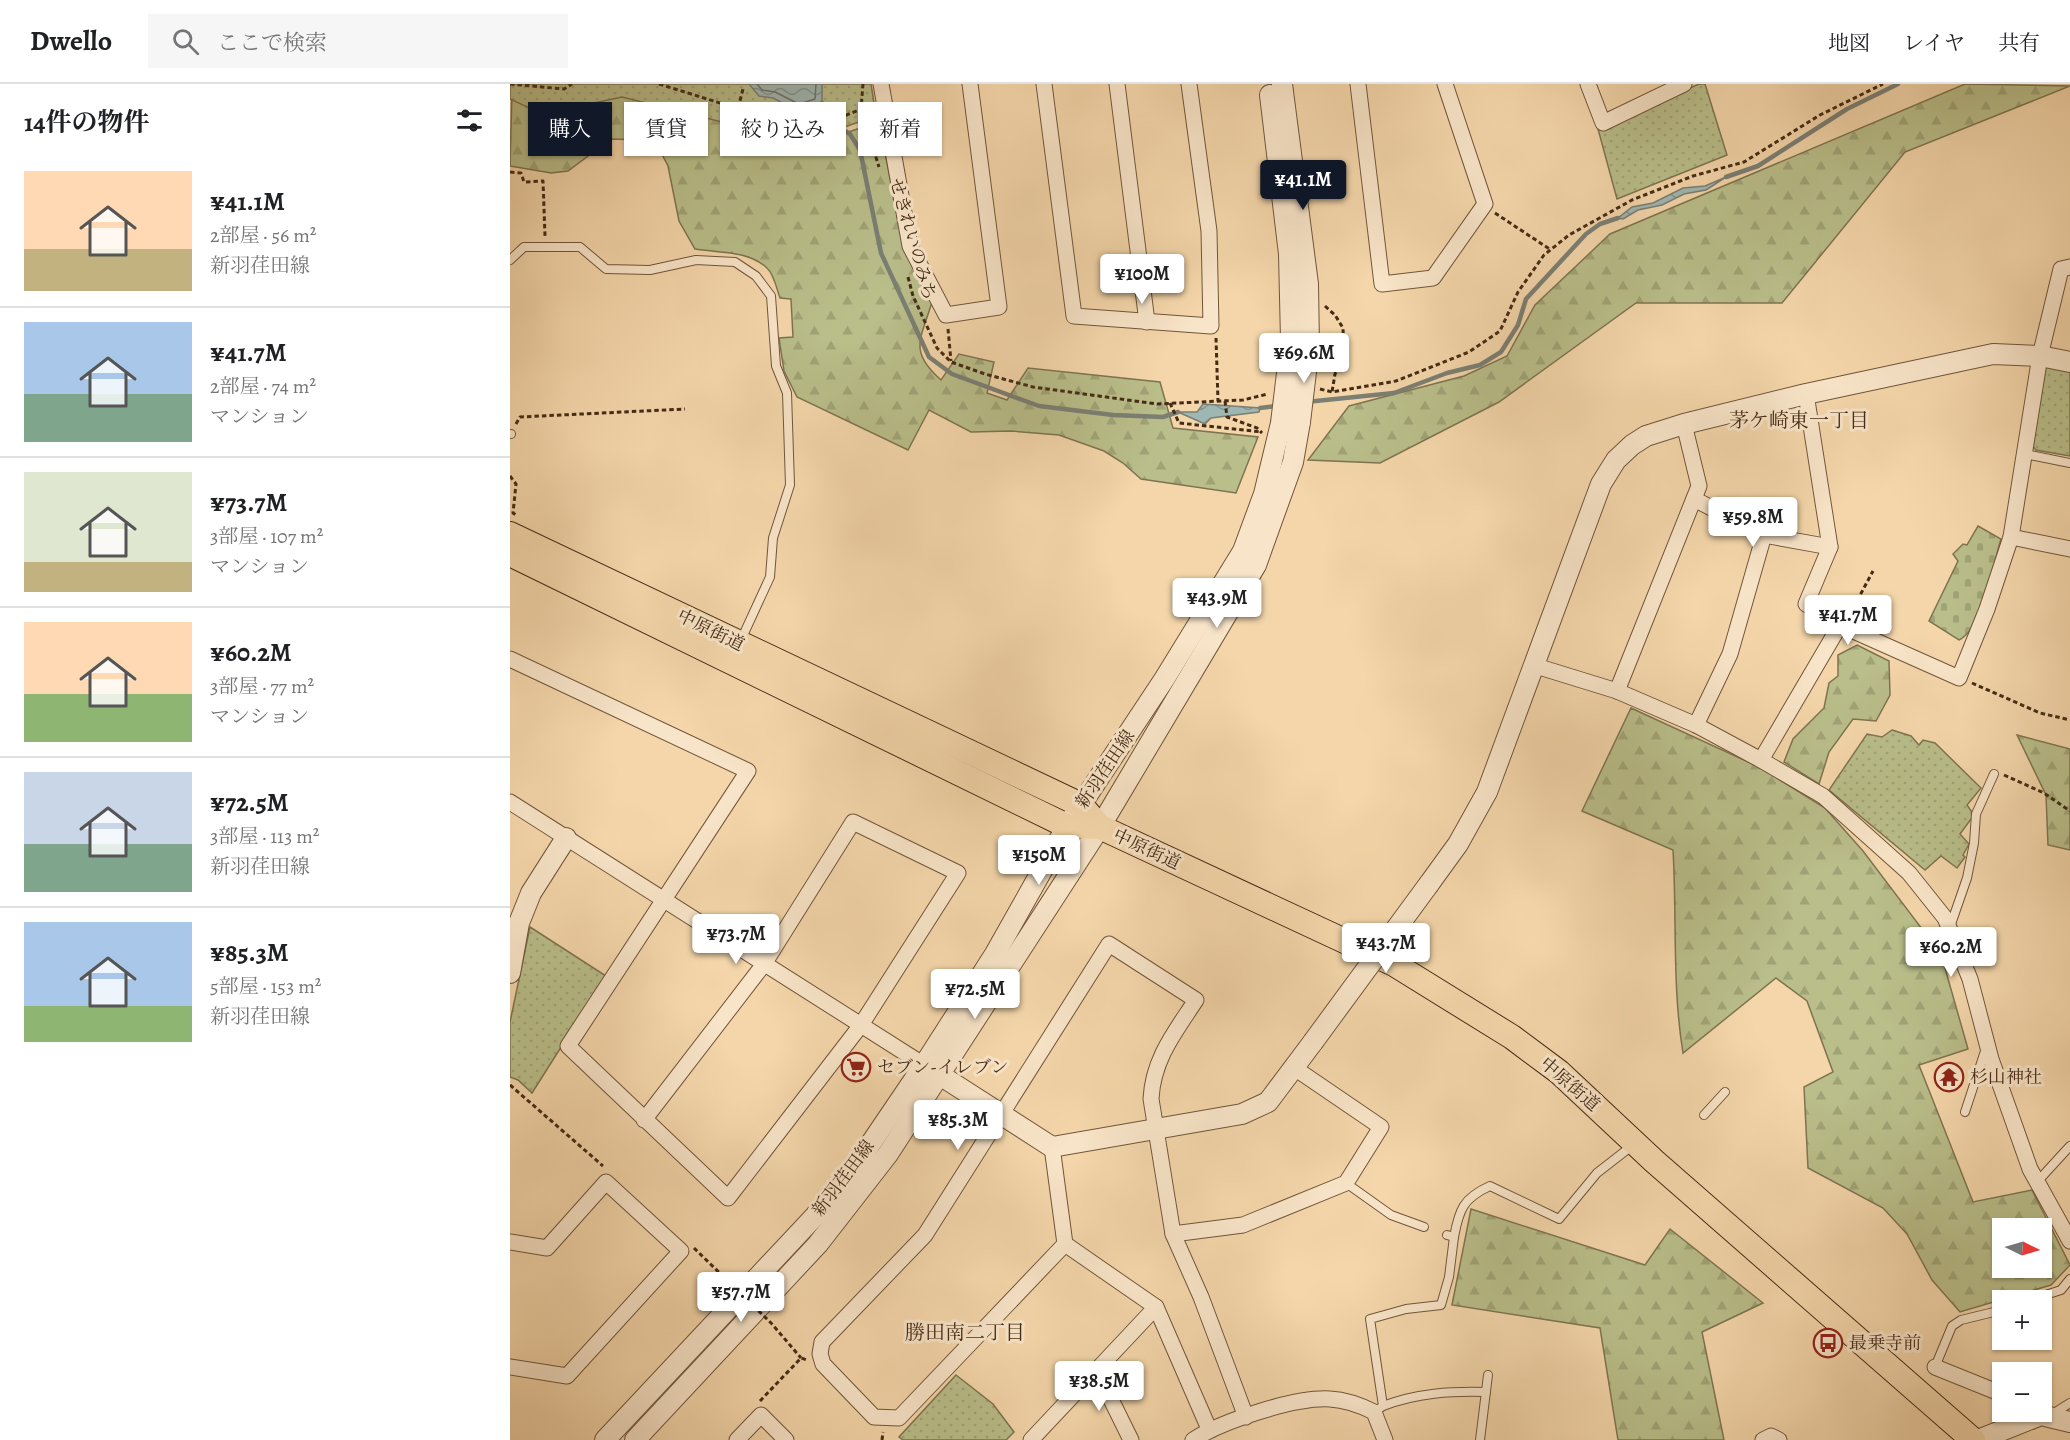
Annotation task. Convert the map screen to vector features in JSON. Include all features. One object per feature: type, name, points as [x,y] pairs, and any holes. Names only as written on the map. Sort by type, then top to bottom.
[{"type":"main road","name":"中原街道","points":[[517,526],[739,644],[1081,805],[1100,827]]},
{"type":"main road","name":"中原街道","points":[[510,555],[1067,826],[1100,827],[1394,964],[1521,1044],[1559,1072],[1654,1161],[1973,1440]]},
{"type":"street","points":[[881,84],[910,246],[946,315],[999,307],[970,84]]},
{"type":"street","points":[[1044,84],[1074,316],[1211,326],[1209,231],[1189,84]]},
{"type":"street","points":[[1117,84],[1147,322]]},
{"type":"street","name":"新羽荏田線","points":[[605,1440],[815,1216],[932,1070],[1100,827],[1256,565],[1293,462],[1290,423],[1289,254],[1269,84]]},
{"type":"street","name":"新羽荏田線","points":[[635,1440],[818,1244],[888,1154],[995,954],[1067,826],[1165,678],[1243,551],[1290,423],[1309,347],[1309,301],[1282,84]]},
{"type":"street","points":[[1358,84],[1382,284],[1433,278],[1485,204],[1445,84]]},
{"type":"street","points":[[1588,84],[1603,123],[1684,84]]},
{"type":"street","points":[[1806,394],[1830,547],[1806,604],[1842,625],[1959,678],[1987,609],[2011,537],[2040,357],[2061,269],[2070,267]]},
{"type":"street","points":[[510,802],[1052,1147],[1242,1114],[1268,1102],[1458,844],[1487,792],[1536,666],[1601,484],[1616,460],[1646,436],[1684,424],[1806,394],[1993,354],[2040,357],[2070,362]]},
{"type":"street","points":[[1617,691],[1699,486],[1684,424]]},
{"type":"street","points":[[1694,499],[1764,535],[1830,547]]},
{"type":"street","points":[[1696,724],[1730,654],[1764,535]]},
{"type":"street","points":[[2011,537],[2070,549]]},
{"type":"street","points":[[1761,760],[1842,625]]},
{"type":"street","points":[[510,659],[748,771],[568,1046],[728,1198],[861,1025],[958,873],[853,822],[764,964],[645,1119]]},
{"type":"street","points":[[1536,666],[1617,691],[1696,724],[1761,760],[1823,796],[1909,873],[1945,918],[1970,979],[1987,1044],[2030,1169],[2070,1241]]},
{"type":"street","points":[[510,973],[514,920],[566,838]]},
{"type":"street","points":[[1065,1244],[899,1418],[874,1416],[823,1364],[820,1354],[822,1342],[925,1235],[1109,944],[1196,1000],[1158,1058],[1152,1077],[1151,1099],[1173,1234],[1201,1297],[1246,1417]]},
{"type":"street","points":[[1173,1234],[1244,1225],[1346,1184],[1381,1127],[1293,1067]]},
{"type":"street","points":[[1052,1147],[1065,1244],[1156,1307],[1209,1429]]},
{"type":"street","points":[[510,1242],[547,1248],[606,1182],[681,1251],[567,1376],[510,1367]]},
{"type":"street","points":[[1031,1440],[1156,1307]]},
{"type":"street","points":[[1935,1367],[1992,1390]]},
{"type":"street","points":[[1096,1369],[1131,1440]]},
{"type":"street","points":[[1193,1440],[1209,1429],[1246,1417],[1304,1400],[1321,1400],[1355,1403],[1379,1409],[1385,1440]]},
{"type":"street","points":[[737,1440],[761,1415],[786,1440]]},
{"type":"street","points":[[2052,1418],[2070,1422]]},
{"type":"street","points":[[1978,1440],[2019,1422]]},
{"type":"street","points":[[1763,1440],[1771,1436],[1779,1440]]},
{"type":"lane","points":[[510,260],[524,247],[580,247],[606,269],[650,270],[696,260],[735,262],[756,276],[771,296],[776,366],[787,393],[790,485],[773,538],[770,577],[739,644]]},
{"type":"lane","points":[[2025,454],[2070,463]]},
{"type":"lane","points":[[1949,928],[1967,878],[1976,814],[1994,774]]},
{"type":"lane","points":[[1965,1112],[1987,1044]]},
{"type":"lane","points":[[1704,1115],[1725,1092]]},
{"type":"lane","points":[[1486,1392],[1453,1391],[1421,1395],[1379,1409],[1370,1319],[1406,1309],[1441,1305],[1449,1277],[1450,1236],[1458,1211],[1475,1193],[1490,1186],[1544,1215],[1559,1219],[1597,1173],[1636,1142]]},
{"type":"lane","points":[[2037,1182],[2070,1146]]},
{"type":"lane","points":[[1346,1184],[1391,1215],[1424,1227]]},
{"type":"lane","points":[[2052,1293],[2061,1290],[2070,1280]]},
{"type":"lane","points":[[1935,1367],[1952,1326],[1961,1320],[1992,1312]]},
{"type":"lane","points":[[1480,1440],[1488,1375]]},
{"type":"lane","points":[[2052,1409],[2070,1403]]},
{"type":"path","points":[[510,84],[564,89],[572,84]]},
{"type":"path","points":[[659,84],[720,103]]},
{"type":"path","points":[[862,102],[863,84]]},
{"type":"path","points":[[1319,389],[1332,392],[1396,381],[1469,352],[1500,331],[1518,292],[1551,250],[1569,236],[1632,200],[1693,176],[1744,162],[1820,115],[1883,84]]},
{"type":"path","points":[[740,102],[743,89]]},
{"type":"path","name":"せきれいのみち","points":[[875,156],[880,171]]},
{"type":"path","points":[[510,172],[521,172],[524,182],[543,181],[545,247]]},
{"type":"path","points":[[1485,204],[1551,250]]},
{"type":"path","name":"せきれいのみち","points":[[907,273],[913,296],[937,348],[951,362]]},
{"type":"path","points":[[1309,301],[1326,306],[1343,328],[1344,357],[1335,374],[1332,392]]},
{"type":"path","points":[[946,315],[951,362],[1033,387],[1157,404],[1243,400],[1272,393]]},
{"type":"path","points":[[1211,326],[1216,338],[1218,401]]},
{"type":"path","points":[[1170,404],[1179,423],[1262,432],[1227,417],[1225,401]]},
{"type":"path","points":[[510,434],[520,417],[685,409]]},
{"type":"path","points":[[510,476],[516,484],[513,513],[517,526]]},
{"type":"path","points":[[1842,625],[1873,571]]},
{"type":"path","points":[[1959,678],[2040,713],[2070,720]]},
{"type":"path","points":[[1994,774],[2012,777],[2070,811]]},
{"type":"path","points":[[694,1248],[772,1324],[801,1358],[757,1405],[761,1415]]},
{"type":"green space","points":[[510,84],[871,84],[874,102],[858,102],[858,122],[846,127],[846,102],[720,102],[720,122],[708,118],[708,102],[642,102],[622,97],[598,102],[528,102],[528,107],[510,99]]},
{"type":"green space","points":[[622,84],[672,102],[624,102],[624,139],[612,139],[612,102],[528,102],[528,156],[588,156],[568,171],[551,173],[510,166],[512,92]]},
{"type":"green space","points":[[1699,84],[1705,84],[1727,155],[1617,199],[1598,129]]},
{"type":"green space","points":[[1965,84],[2070,86],[1905,152],[1782,303],[1636,303],[1499,402],[1380,463],[1308,460],[1349,406],[1464,376],[1507,356],[1535,305],[1610,234]]},
{"type":"green space","points":[[708,115],[720,119],[720,156],[846,156],[846,133],[858,129],[858,156],[886,156],[900,229],[932,302],[921,335],[921,352],[924,361],[941,380],[959,354],[994,362],[987,393],[1007,400],[1028,368],[1160,382],[1173,428],[1258,437],[1236,493],[1141,479],[1123,463],[1104,451],[1059,435],[1011,431],[971,432],[929,410],[908,450],[797,397],[784,371],[779,338],[793,337],[791,299],[780,298],[772,274],[759,262],[742,255],[695,249],[679,221],[668,166],[663,156],[708,156]]},
{"type":"green space","points":[[2050,365],[2070,369],[2070,456],[2036,450],[2031,444],[2046,367]]},
{"type":"green space","points":[[1978,526],[2001,539],[1981,610],[1967,634],[1959,640],[1929,621],[1958,561],[1953,554],[1963,544],[1967,545]]},
{"type":"green space","points":[[1857,645],[1889,661],[1890,695],[1876,721],[1853,719],[1829,752],[1819,784],[1784,762],[1793,739],[1824,708],[1829,683],[1838,676],[1838,655]]},
{"type":"green space","points":[[1631,708],[1757,766],[1825,808],[1863,851],[1941,954],[1968,1049],[1919,1065],[1973,1202],[2032,1190],[2046,1218],[1992,1218],[1992,1278],[2052,1278],[2052,1229],[2070,1265],[2051,1285],[2034,1290],[1992,1290],[1992,1303],[1960,1312],[1932,1280],[1907,1234],[1883,1208],[1808,1168],[1804,1087],[1833,1072],[1807,1001],[1776,978],[1683,1053],[1677,1003],[1673,850],[1582,811]]},
{"type":"green space","points":[[1892,730],[1911,736],[1919,745],[1923,740],[1935,743],[1981,788],[1967,805],[1974,815],[1960,834],[1969,844],[1963,855],[1965,857],[1957,868],[1941,856],[1925,870],[1829,790],[1867,734],[1882,737]]},
{"type":"green space","points":[[2017,735],[2070,749],[2070,850],[2048,845],[2046,795]]},
{"type":"green space","points":[[530,927],[606,976],[532,1093],[518,1080],[510,1077],[510,1022]]},
{"type":"green space","points":[[1471,1209],[1645,1265],[1670,1229],[1763,1303],[1702,1332],[1724,1440],[1618,1440],[1600,1328],[1452,1305]]},
{"type":"green space","points":[[956,1375],[993,1404],[1014,1432],[1006,1440],[903,1440],[899,1437]]},
{"type":"water","points":[[749,84],[822,84],[822,102],[781,102],[773,98],[759,96]]},
{"type":"water","points":[[1726,177],[1706,190],[1684,194],[1662,205],[1638,210],[1623,219],[1618,218],[1632,207],[1653,203],[1683,188],[1705,186]]},
{"type":"water","points":[[1203,404],[1260,408],[1259,412],[1211,418],[1205,424],[1178,412],[1197,412]]},
{"type":"waterway","points":[[1726,177],[1758,166],[1847,109],[1898,84]]},
{"type":"waterway","points":[[846,132],[860,150],[881,253],[929,357],[952,374],[1039,406],[1113,415],[1163,417],[1178,412]]},
{"type":"waterway","points":[[1306,402],[1394,393],[1447,373],[1480,365],[1501,352],[1518,325],[1526,299],[1586,234],[1600,224],[1618,218]]},
{"type":"waterway","points":[[1260,408],[1277,406]]},
{"type":"place","name":"セブン-イレブン","points":[[856,1067]]},
{"type":"place","name":"杉山神社","points":[[1949,1077]]},
{"type":"place","name":"最乗寺前","points":[[1828,1343]]},
{"type":"district","name":"茅ケ崎東一丁目","points":[[1799,420]]},
{"type":"district","name":"勝田南二丁目","points":[[965,1332]]}]
